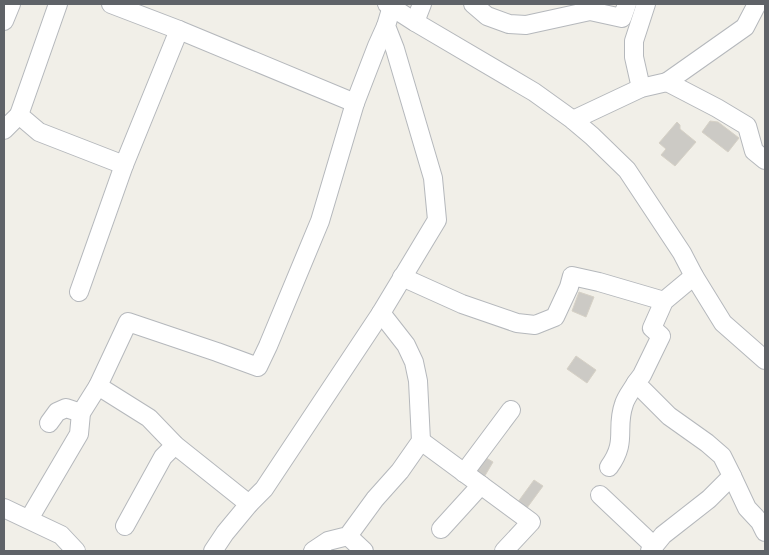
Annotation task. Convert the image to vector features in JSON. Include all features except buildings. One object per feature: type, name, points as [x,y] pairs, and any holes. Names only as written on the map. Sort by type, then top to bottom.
[{"type":"street","points":[[4,21],[11,4]]},
{"type":"street","points":[[4,130],[19,114],[58,4]]},
{"type":"street","points":[[111,4],[146,11],[179,30],[355,104]]},
{"type":"street","points":[[415,22],[422,4]]},
{"type":"street","points":[[473,4],[488,16],[509,24],[526,25],[590,11],[622,18],[627,4]]},
{"type":"street","points":[[641,88],[634,57],[634,41],[646,4]]},
{"type":"street","points":[[573,120],[641,88],[667,82],[746,27],[757,4]]},
{"type":"street","points":[[29,519],[79,434],[81,413],[98,386],[128,322],[258,367],[320,221],[355,104],[376,46],[386,26],[389,5],[534,92],[573,120],[627,170],[682,253],[723,323],[765,360]]},
{"type":"street","points":[[213,551],[225,533],[264,489],[381,313],[437,220],[433,178],[395,48],[386,26]]},
{"type":"street","points":[[79,292],[124,165],[179,30]]},
{"type":"street","points":[[667,82],[747,126],[754,151],[765,160]]},
{"type":"street","points":[[19,114],[38,132],[124,165]]},
{"type":"street","points":[[402,277],[462,304],[517,323],[535,325],[555,317],[569,288],[572,276],[664,301]]},
{"type":"street","points":[[609,467],[616,458],[621,442],[624,404],[642,375],[661,336],[652,328],[664,301],[694,276]]},
{"type":"street","points":[[313,551],[328,541],[348,536],[375,499],[400,471],[421,441],[418,382],[414,362],[406,345],[381,313]]},
{"type":"street","points":[[636,383],[669,416],[722,456],[747,508],[760,522],[765,532]]},
{"type":"street","points":[[98,386],[149,418],[176,445],[250,504]]},
{"type":"street","points":[[49,422],[57,412],[66,408],[81,413]]},
{"type":"street","points":[[464,473],[511,410]]},
{"type":"street","points":[[421,441],[531,522],[504,551]]},
{"type":"street","points":[[125,526],[162,457],[176,445]]},
{"type":"street","points":[[600,495],[652,549],[664,535],[709,499],[732,476]]},
{"type":"street","points":[[441,529],[481,485]]},
{"type":"street","points":[[4,508],[61,535],[76,551]]},
{"type":"street","points":[[348,536],[364,551]]}]
